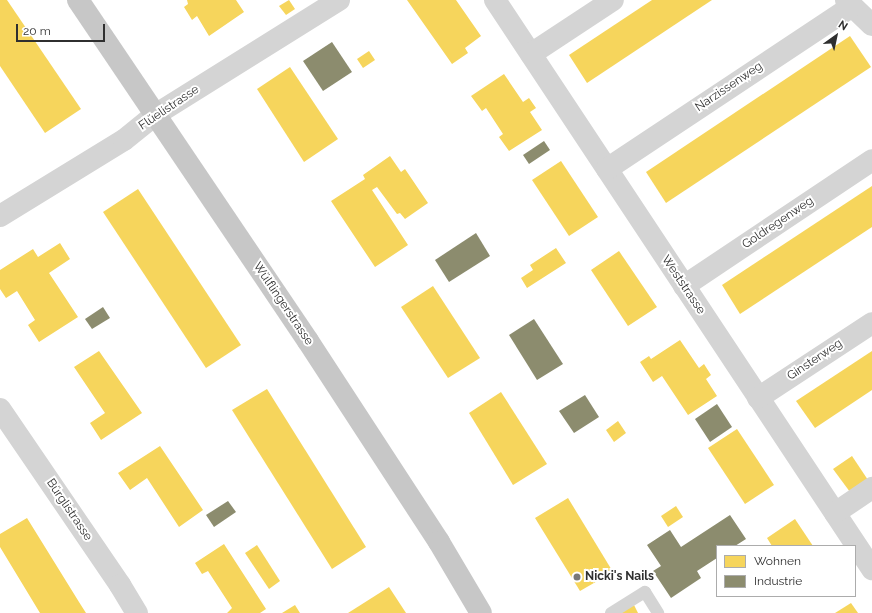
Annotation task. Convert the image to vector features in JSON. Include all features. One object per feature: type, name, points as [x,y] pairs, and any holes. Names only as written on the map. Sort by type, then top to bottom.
[{"type":"main road","name":"Wülflingerstrasse","points":[[78,0],[352,407],[482,613]]},
{"type":"street","name":"Flüelistrasse","points":[[0,216],[124,140],[155,115],[339,0]]},
{"type":"street","name":"Weststrasse","points":[[495,0],[872,569]]},
{"type":"street","points":[[531,54],[613,0]]},
{"type":"street","points":[[849,3],[872,25]]},
{"type":"street","name":"Narzissenweg","points":[[606,169],[849,3]]},
{"type":"street","name":"Goldregenweg","points":[[684,286],[872,160]]},
{"type":"street","name":"Ginsterweg","points":[[758,398],[872,323]]},
{"type":"street","name":"Bürglistrasse","points":[[0,409],[120,584],[137,613]]},
{"type":"street","points":[[835,513],[872,488]]},
{"type":"lane","points":[[611,613],[645,592],[658,613]]},
{"type":"building: Wohnen","points":[[0,0],[7,0],[81,109],[45,133],[0,66]]},
{"type":"building: Wohnen","points":[[187,0],[236,0],[244,12],[209,36],[197,16],[192,20],[184,7],[188,4]]},
{"type":"building: Wohnen","points":[[289,0],[295,9],[286,15],[279,6]]},
{"type":"building: Wohnen","points":[[407,0],[456,0],[481,36],[465,48],[468,53],[452,64]]},
{"type":"building: Wohnen","points":[[652,0],[712,0],[587,83],[569,55]]},
{"type":"building: Wohnen","points":[[850,36],[871,67],[666,203],[646,172]]},
{"type":"building: Wohnen","points":[[369,51],[375,60],[363,68],[357,59]]},
{"type":"building: Wohnen","points":[[290,67],[338,139],[304,162],[257,89]]},
{"type":"building: Wohnen","points":[[504,74],[523,102],[529,98],[536,108],[530,112],[542,130],[509,151],[499,137],[503,134],[486,108],[482,111],[471,96]]},
{"type":"building: Wohnen","points":[[390,156],[401,172],[405,169],[428,203],[405,219],[400,213],[397,214],[377,187],[372,190],[408,245],[375,267],[331,201],[365,179],[363,175]]},
{"type":"building: Wohnen","points":[[561,161],[598,217],[569,236],[532,180]]},
{"type":"building: Wohnen","points":[[872,186],[872,227],[740,314],[722,285]]},
{"type":"building: Wohnen","points":[[138,189],[241,345],[206,368],[103,212]]},
{"type":"building: Wohnen","points":[[60,243],[70,259],[49,273],[78,317],[39,342],[28,325],[35,320],[17,291],[6,298],[0,289],[0,270],[33,249],[38,257]]},
{"type":"building: Wohnen","points":[[556,248],[566,263],[527,288],[521,278],[533,270],[530,265]]},
{"type":"building: Wohnen","points":[[619,251],[657,307],[628,326],[591,270]]},
{"type":"building: Wohnen","points":[[433,286],[480,358],[448,378],[401,307]]},
{"type":"building: Wohnen","points":[[680,340],[699,368],[704,364],[711,375],[706,379],[717,396],[688,415],[662,376],[653,382],[640,362],[649,356],[651,359]]},
{"type":"building: Wohnen","points":[[99,351],[142,413],[101,440],[90,423],[105,413],[74,367]]},
{"type":"building: Wohnen","points":[[872,351],[872,390],[815,428],[796,401]]},
{"type":"building: Wohnen","points":[[267,389],[366,547],[332,569],[232,410]]},
{"type":"building: Wohnen","points":[[501,392],[547,464],[513,485],[469,413]]},
{"type":"building: Wohnen","points":[[618,421],[626,433],[614,442],[606,430]]},
{"type":"building: Wohnen","points":[[737,429],[774,485],[745,504],[708,448]]},
{"type":"building: Wohnen","points":[[160,446],[203,510],[179,527],[147,478],[130,490],[118,473]]},
{"type":"building: Wohnen","points":[[852,456],[868,480],[850,492],[833,469]]},
{"type":"building: Wohnen","points":[[568,498],[613,572],[580,591],[535,518]]},
{"type":"building: Wohnen","points":[[676,506],[683,517],[668,527],[661,516]]},
{"type":"building: Wohnen","points":[[27,518],[86,613],[40,613],[0,547],[0,534]]},
{"type":"building: Wohnen","points":[[795,519],[812,545],[771,545],[767,538]]},
{"type":"building: Wohnen","points":[[224,544],[266,609],[260,613],[227,613],[232,608],[208,571],[202,574],[195,563]]},
{"type":"building: Wohnen","points":[[257,545],[280,581],[269,589],[245,553]]},
{"type":"building: Wohnen","points":[[389,587],[406,613],[348,613]]},
{"type":"building: Wohnen","points":[[851,603],[858,613],[835,613]]},
{"type":"building: Wohnen","points":[[295,605],[300,613],[282,613]]},
{"type":"building: Wohnen","points":[[634,605],[638,613],[619,613]]},
{"type":"building: Industrie","points":[[332,42],[352,72],[323,91],[303,61]]},
{"type":"building: Industrie","points":[[544,141],[550,150],[529,164],[523,155]]},
{"type":"building: Industrie","points":[[476,233],[490,256],[449,282],[435,260]]},
{"type":"building: Industrie","points":[[103,307],[110,318],[92,329],[85,319]]},
{"type":"building: Industrie","points":[[534,319],[563,364],[537,380],[509,335]]},
{"type":"building: Industrie","points":[[585,395],[599,417],[574,433],[559,411]]},
{"type":"building: Industrie","points":[[717,404],[732,427],[710,442],[695,419]]},
{"type":"building: Industrie","points":[[228,501],[236,512],[214,527],[206,515]]},
{"type":"building: Industrie","points":[[730,515],[746,539],[737,545],[716,545],[716,559],[697,571],[701,578],[671,598],[653,571],[661,566],[647,545],[670,530],[681,547]]},
{"type":"place","name":"Nicki's Nails","points":[[577,577]]}]
